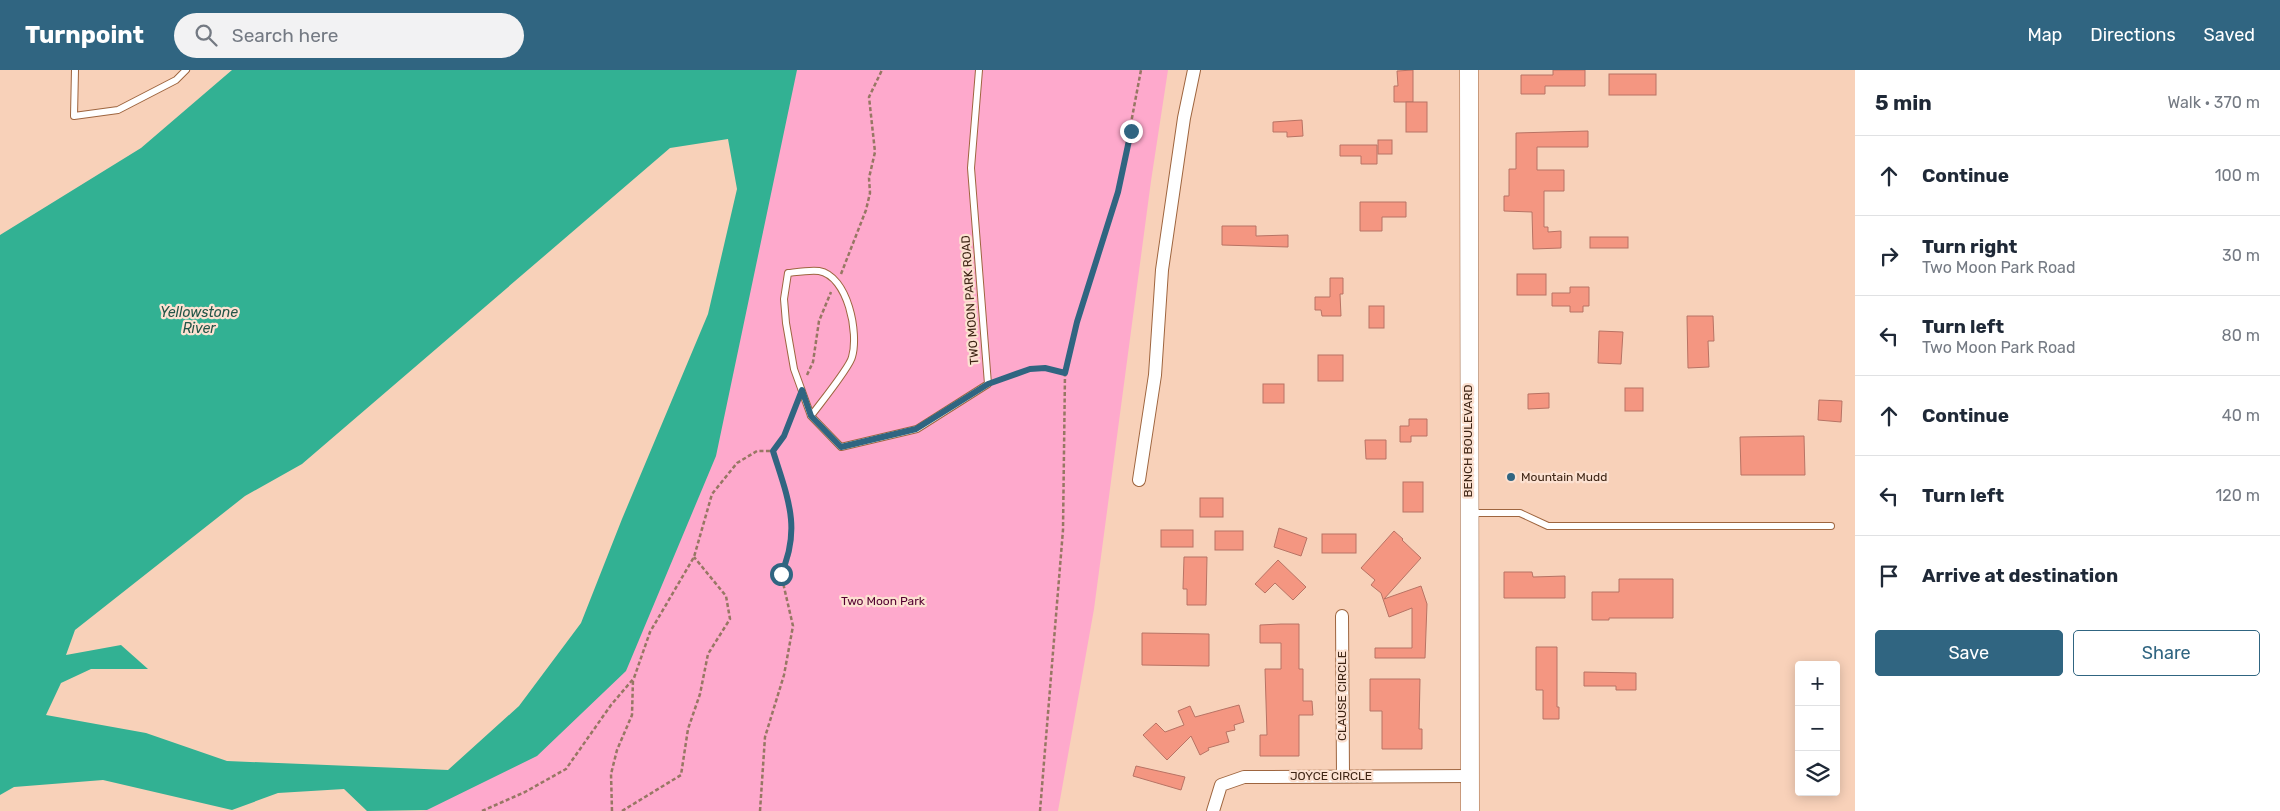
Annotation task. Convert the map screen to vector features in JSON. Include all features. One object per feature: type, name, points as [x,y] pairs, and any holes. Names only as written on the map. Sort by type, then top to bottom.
[{"type":"main road","name":"BENCH BOULEVARD","points":[[1469,70],[1468,513],[1470,811]]},
{"type":"street","points":[[1139,480],[1154,375],[1162,270],[1184,118],[1194,70]]},
{"type":"street","name":"CLAUSE CIRCLE","points":[[1342,616],[1343,776]]},
{"type":"street","name":"JOYCE CIRCLE","points":[[1213,811],[1221,786],[1244,777],[1470,776]]},
{"type":"lane","points":[[75,70],[74,116],[118,110],[176,80],[186,70]]},
{"type":"lane","name":"TWO MOON PARK ROAD","points":[[979,70],[971,168],[988,384]]},
{"type":"lane","points":[[811,416],[852,358],[854,330],[846,299],[838,281],[819,271],[788,273],[784,299],[794,369],[811,416],[841,447],[916,429],[988,384]]},
{"type":"lane","points":[[1468,513],[1520,513],[1548,526],[1830,526]]},
{"type":"path","points":[[773,451],[784,436],[813,362],[819,321],[838,281],[866,210],[875,152],[870,97],[882,70]]},
{"type":"path","points":[[1040,811],[1063,530],[1065,373],[1077,322],[1118,192],[1141,70]]},
{"type":"path","points":[[988,384],[1030,369],[1045,368],[1065,373]]},
{"type":"path","points":[[612,811],[611,774],[617,750],[632,715],[634,678],[650,632],[694,557],[712,494],[737,463],[757,451],[773,451]]},
{"type":"path","points":[[760,811],[765,736],[784,675],[793,626],[781,574],[789,556],[792,523],[788,496],[773,451]]},
{"type":"path","points":[[622,811],[681,775],[688,729],[700,694],[708,654],[730,619],[726,596],[694,557]]},
{"type":"path","points":[[482,811],[525,792],[566,769],[611,705],[634,678]]},
{"type":"green space","name":"Two Moon Park","points":[[797,70],[1168,70],[1151,181],[1094,609],[1058,811],[421,811],[427,810],[626,671]]},
{"type":"water","name":"Yellowstone River","points":[[232,70],[797,70],[716,456],[626,671],[537,756],[427,810],[367,811],[344,789],[278,793],[232,810],[103,780],[14,787],[0,795],[0,235],[141,148]],"holes":[[[728,139],[737,189],[708,314],[622,519],[581,623],[519,706],[448,770],[227,761],[146,733],[46,715],[61,683],[91,669],[148,669],[121,645],[66,655],[75,630],[245,496],[302,464],[670,148]]]},
{"type":"building","points":[[1413,70],[1413,102],[1394,102],[1394,86],[1398,86],[1397,71]]},
{"type":"building","points":[[1553,70],[1585,70],[1585,86],[1545,86],[1545,94],[1521,94],[1521,75],[1553,75]]},
{"type":"building","points":[[1609,74],[1656,74],[1656,95],[1609,95]]},
{"type":"building","points":[[1406,102],[1427,102],[1427,132],[1406,132]]},
{"type":"building","points":[[1302,120],[1303,136],[1287,137],[1287,132],[1273,132],[1273,122]]},
{"type":"building","points":[[1588,131],[1588,147],[1537,147],[1537,170],[1564,170],[1564,191],[1544,191],[1544,227],[1548,227],[1548,232],[1561,231],[1561,248],[1533,249],[1532,212],[1504,211],[1504,196],[1509,196],[1509,169],[1516,169],[1516,133]]},
{"type":"building","points":[[1378,140],[1392,140],[1392,154],[1378,154]]},
{"type":"building","points":[[1340,145],[1377,145],[1377,164],[1361,164],[1361,156],[1340,156]]},
{"type":"building","points":[[1360,202],[1406,202],[1406,217],[1382,217],[1382,231],[1360,231]]},
{"type":"building","points":[[1222,226],[1256,226],[1256,236],[1288,235],[1288,247],[1222,245]]},
{"type":"building","points":[[1590,237],[1628,237],[1628,248],[1590,248]]},
{"type":"building","points":[[1517,274],[1546,274],[1546,295],[1517,295]]},
{"type":"building","points":[[1330,278],[1343,278],[1343,294],[1340,294],[1341,316],[1322,316],[1321,310],[1315,310],[1315,297],[1330,297]]},
{"type":"building","points":[[1570,287],[1589,287],[1589,306],[1583,306],[1583,312],[1570,312],[1570,306],[1552,306],[1552,293],[1570,293]]},
{"type":"building","points":[[1369,306],[1384,306],[1384,328],[1369,328]]},
{"type":"building","points":[[1687,316],[1713,316],[1714,341],[1708,341],[1709,367],[1688,368]]},
{"type":"building","points":[[1599,331],[1623,332],[1621,364],[1598,363]]},
{"type":"building","points":[[1318,355],[1343,355],[1343,381],[1318,381]]},
{"type":"building","points":[[1263,384],[1284,384],[1284,403],[1263,403]]},
{"type":"building","points":[[1625,388],[1643,388],[1643,411],[1625,411]]},
{"type":"building","points":[[1549,393],[1549,408],[1528,409],[1528,394]]},
{"type":"building","points":[[1819,400],[1842,401],[1841,422],[1818,420]]},
{"type":"building","points":[[1409,419],[1427,419],[1427,436],[1411,436],[1411,442],[1400,442],[1400,426],[1409,426]]},
{"type":"building","points":[[1804,436],[1805,475],[1741,475],[1740,437]]},
{"type":"building","points":[[1365,440],[1386,440],[1386,459],[1366,459]]},
{"type":"building","points":[[1403,482],[1423,482],[1423,512],[1403,512]]},
{"type":"building","points":[[1200,498],[1223,498],[1223,517],[1200,517]]},
{"type":"building","points":[[1279,528],[1307,538],[1301,556],[1274,547]]},
{"type":"building","points":[[1161,530],[1193,530],[1193,547],[1161,547]]},
{"type":"building","points":[[1215,531],[1243,531],[1243,550],[1215,550]]},
{"type":"building","points":[[1394,531],[1421,558],[1384,599],[1421,586],[1427,604],[1425,658],[1375,658],[1375,648],[1412,648],[1412,608],[1389,617],[1381,593],[1371,585],[1375,580],[1361,568]]},
{"type":"building","points":[[1322,534],[1356,534],[1356,553],[1322,553]]},
{"type":"building","points":[[1184,557],[1207,557],[1206,605],[1187,605],[1187,589],[1183,589]]},
{"type":"building","points":[[1278,560],[1306,587],[1293,600],[1275,583],[1265,593],[1255,584]]},
{"type":"building","points":[[1504,572],[1532,572],[1533,577],[1565,576],[1565,598],[1504,598]]},
{"type":"building","points":[[1619,579],[1673,579],[1673,618],[1609,618],[1609,620],[1592,620],[1592,592],[1619,592]]},
{"type":"building","points":[[1299,624],[1299,669],[1303,669],[1303,701],[1312,701],[1313,715],[1299,715],[1299,756],[1260,756],[1260,735],[1267,735],[1265,669],[1281,669],[1281,643],[1260,643],[1260,625]]},
{"type":"building","points":[[1142,633],[1209,634],[1209,666],[1142,665]]},
{"type":"building","points":[[1536,647],[1557,647],[1557,707],[1559,707],[1559,719],[1543,719],[1543,690],[1536,690]]},
{"type":"building","points":[[1584,672],[1636,673],[1636,690],[1616,690],[1616,686],[1584,686]]},
{"type":"building","points":[[1370,679],[1420,679],[1419,729],[1422,729],[1422,749],[1382,749],[1382,711],[1370,711]]},
{"type":"building","points":[[1239,705],[1244,722],[1234,725],[1235,730],[1226,732],[1229,742],[1208,748],[1209,750],[1200,755],[1191,736],[1167,760],[1143,735],[1156,723],[1165,732],[1184,725],[1178,711],[1190,706],[1195,717]]},
{"type":"building","points":[[1136,766],[1185,777],[1181,790],[1133,776]]},
{"type":"place","name":"Mountain Mudd","points":[[1511,477]]},
{"type":"route","points":[[781,574],[789,556],[792,523],[788,496],[773,451],[784,436],[802,390],[811,416],[841,447],[916,429],[988,384],[1030,369],[1045,368],[1065,373],[1077,322],[1118,192],[1131,131]]}]
